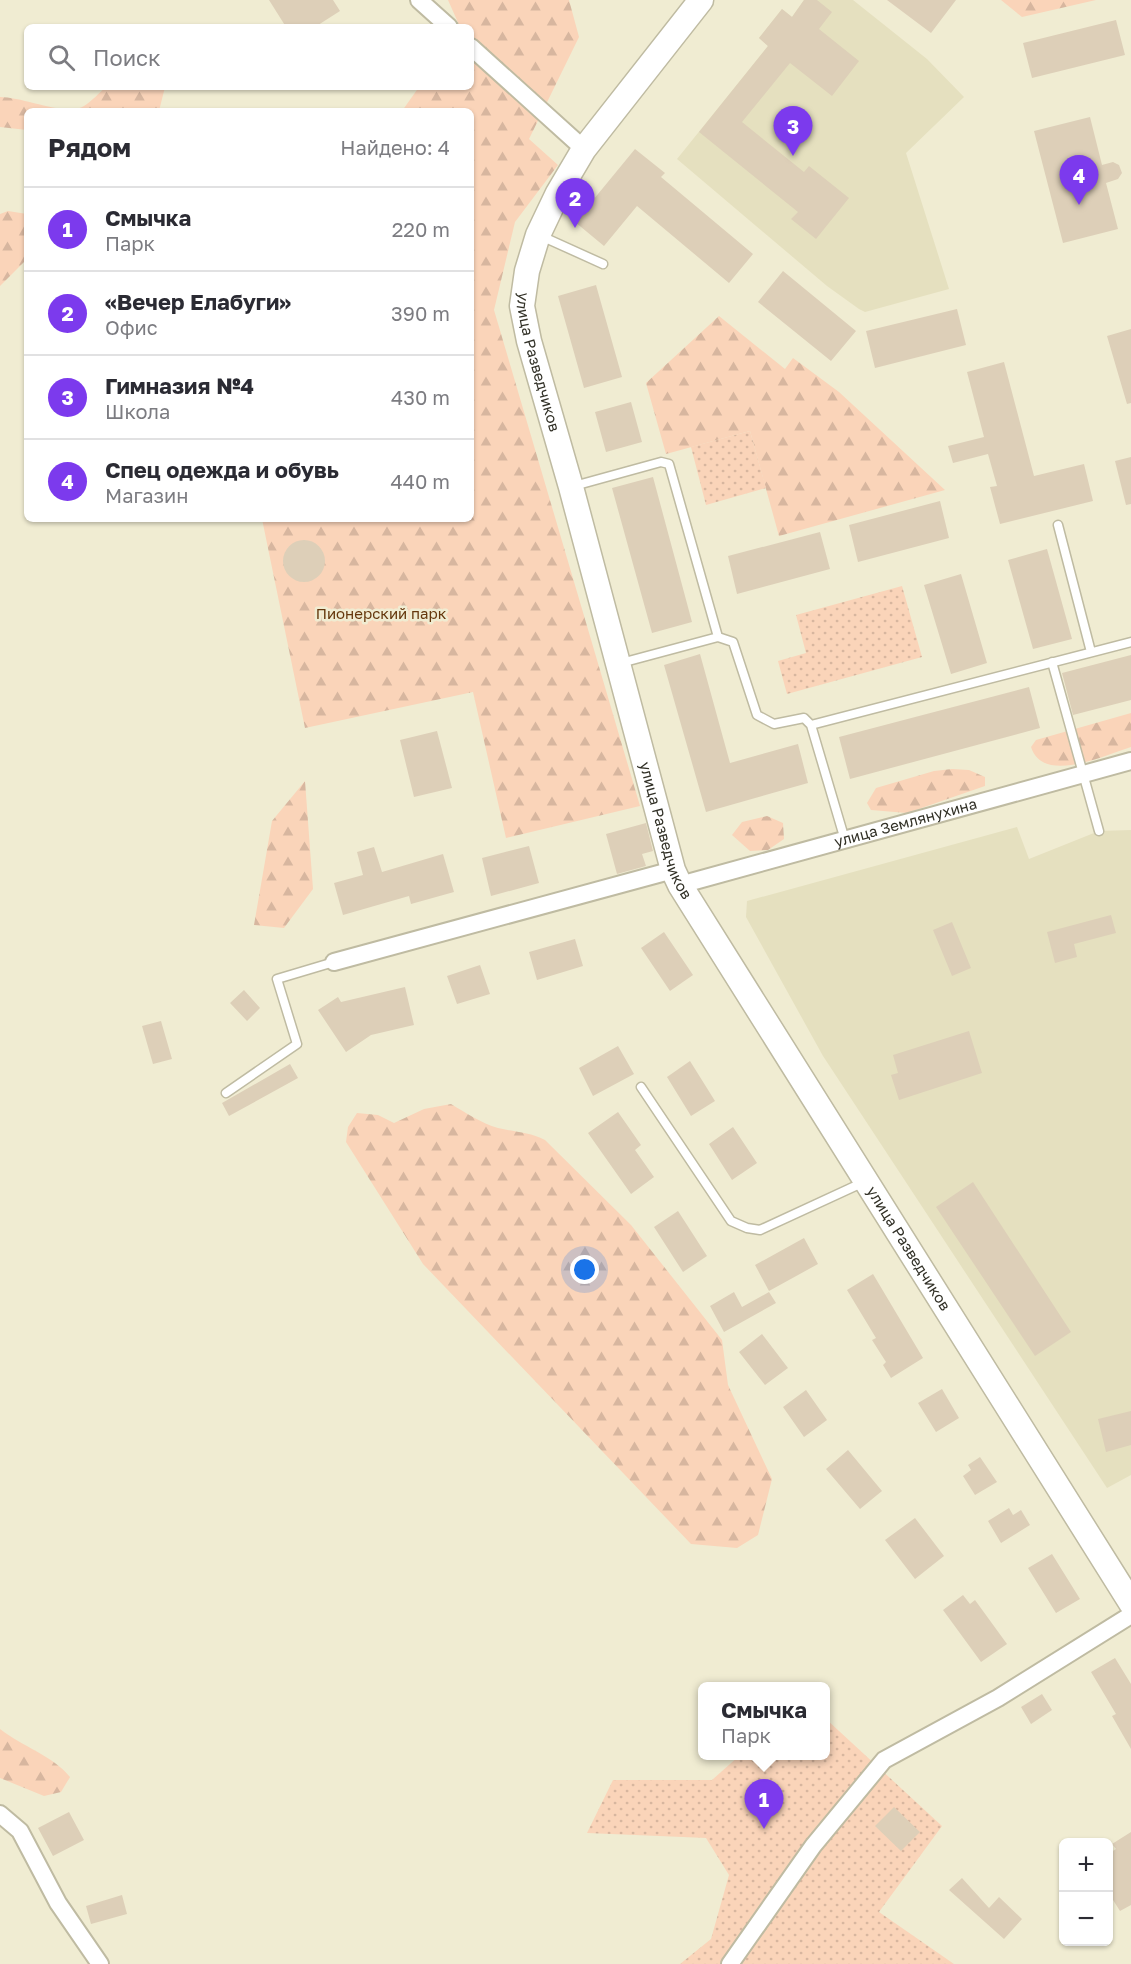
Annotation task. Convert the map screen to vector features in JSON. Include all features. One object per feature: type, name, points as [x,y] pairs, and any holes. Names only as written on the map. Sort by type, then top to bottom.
[{"type":"street","points":[[419,0],[446,24]]},
{"type":"street","name":"улица Разведчиков","points":[[701,0],[584,149],[558,193],[538,235],[527,271],[522,306],[529,341],[677,877],[865,1182],[1131,1603]]},
{"type":"street","points":[[474,50],[584,149]]},
{"type":"street","name":"улица Землянухина","points":[[334,962],[677,877],[845,840],[1131,761]]},
{"type":"street","points":[[730,1964],[813,1846],[884,1760],[998,1698],[1131,1615]]},
{"type":"street","points":[[0,1814],[20,1831],[58,1903],[100,1964]]},
{"type":"lane","points":[[538,235],[603,264]]},
{"type":"lane","points":[[571,487],[661,462],[669,464],[718,637]]},
{"type":"lane","points":[[1058,525],[1091,652]]},
{"type":"lane","points":[[618,664],[718,637],[729,639],[736,647],[757,715],[774,724],[798,717],[804,718],[811,725],[845,840]]},
{"type":"lane","points":[[811,725],[1131,642]]},
{"type":"lane","points":[[1052,662],[1099,831]]},
{"type":"lane","points":[[226,1093],[297,1044],[277,979],[334,962]]},
{"type":"lane","points":[[642,1087],[732,1221],[747,1228],[760,1230],[865,1182]]},
{"type":"shaded area","points":[[804,0],[853,0],[927,59],[964,97],[906,153],[949,289],[865,312],[827,286],[677,159],[768,46],[759,38],[782,9],[792,17]]},
{"type":"shaded area","points":[[1017,827],[1029,859],[1099,831],[1131,830],[1131,1475],[1107,1488],[823,1056],[746,917],[747,901]]},
{"type":"green space","name":"Пионерский парк","points":[[448,0],[569,0],[579,37],[529,139],[558,165],[515,222],[494,310],[640,806],[506,838],[473,692],[305,728],[263,522],[474,522],[474,108],[404,108],[417,90],[474,90],[474,24],[459,24]]},
{"type":"green space","points":[[1001,0],[1096,0],[1022,17]]},
{"type":"green space","points":[[103,90],[164,90],[160,108],[79,108],[87,104]]},
{"type":"green space","points":[[0,97],[56,108],[24,108],[24,130],[0,127]]},
{"type":"green space","points":[[8,211],[24,214],[24,262],[0,286],[0,214]]},
{"type":"green space","points":[[719,316],[785,369],[793,358],[839,392],[945,490],[779,536],[750,431],[666,454],[646,383]]},
{"type":"green space","points":[[750,431],[766,488],[706,505],[691,447]]},
{"type":"green space","points":[[902,586],[922,657],[787,694],[778,661],[806,653],[796,615]]},
{"type":"green space","points":[[1131,713],[1131,747],[1106,756],[1061,766],[1048,764],[1038,758],[1031,747],[1036,740]]},
{"type":"green space","points":[[969,770],[985,777],[985,786],[907,813],[871,810],[867,803],[876,788],[934,771]]},
{"type":"green space","points":[[305,781],[313,889],[284,928],[254,925],[272,821]]},
{"type":"green space","points":[[767,816],[783,823],[784,839],[768,850],[750,851],[732,835],[742,822]]},
{"type":"green space","points":[[451,1104],[492,1126],[545,1140],[631,1225],[722,1340],[728,1385],[772,1479],[758,1535],[737,1548],[691,1544],[423,1264],[346,1142],[348,1127],[357,1113],[378,1115],[394,1123],[424,1109]]},
{"type":"green space","points":[[830,1723],[942,1826],[879,1912],[954,1964],[680,1964],[711,1939],[729,1875],[706,1838],[587,1833],[613,1780],[712,1780],[734,1760],[830,1760]]},
{"type":"green space","points":[[0,1729],[63,1769],[70,1777],[61,1792],[44,1796],[0,1778]]},
{"type":"building","points":[[269,0],[333,0],[340,11],[320,24],[284,24]]},
{"type":"building","points":[[804,0],[817,0],[832,12],[819,29],[859,61],[832,96],[790,63],[742,122],[804,172],[809,166],[849,198],[816,239],[791,219],[798,212],[699,132],[768,46],[759,38],[782,9],[792,17]]},
{"type":"building","points":[[887,0],[956,0],[931,33]]},
{"type":"building","points":[[1116,20],[1125,55],[1032,78],[1023,43]]},
{"type":"building","points":[[1090,117],[1102,165],[1113,162],[1119,165],[1122,173],[1118,179],[1106,183],[1118,229],[1063,243],[1034,131]]},
{"type":"building","points":[[635,149],[665,173],[661,177],[753,254],[729,283],[637,206],[604,246],[575,222]]},
{"type":"building","points":[[783,271],[856,331],[831,361],[758,302]]},
{"type":"building","points":[[596,285],[622,377],[584,388],[558,296]]},
{"type":"building","points":[[957,309],[966,345],[875,368],[866,331]]},
{"type":"building","points":[[1131,329],[1131,403],[1127,404],[1107,336]]},
{"type":"building","points":[[1004,362],[1034,476],[1084,464],[1093,501],[1000,524],[990,487],[997,486],[988,454],[953,463],[948,446],[984,437],[967,372]]},
{"type":"building","points":[[631,402],[642,442],[606,452],[595,412]]},
{"type":"building","points":[[1131,457],[1131,504],[1126,505],[1115,461]]},
{"type":"building","points":[[653,477],[692,622],[652,633],[612,488]]},
{"type":"building","points":[[940,501],[949,538],[858,562],[849,525]]},
{"type":"building","points":[[820,532],[830,569],[737,594],[728,556]]},
{"type":"building","points":[[304,540],[319,546],[325,561],[319,576],[304,582],[289,576],[283,561],[289,546]]},
{"type":"building","points":[[1047,549],[1072,639],[1033,649],[1008,560]]},
{"type":"building","points":[[961,574],[987,663],[951,674],[924,585]]},
{"type":"building","points":[[700,654],[730,763],[798,744],[808,783],[706,812],[664,665]]},
{"type":"building","points":[[1131,655],[1131,700],[1073,715],[1062,673]]},
{"type":"building","points":[[1029,687],[1040,728],[850,779],[839,737]]},
{"type":"building","points":[[437,731],[452,788],[414,797],[400,740]]},
{"type":"building","points":[[646,823],[653,851],[642,854],[646,866],[617,874],[606,834]]},
{"type":"building","points":[[529,846],[539,883],[491,896],[482,858]]},
{"type":"building","points":[[374,847],[382,872],[443,854],[454,892],[411,904],[409,896],[343,915],[334,883],[363,875],[357,852]]},
{"type":"building","points":[[1111,915],[1116,933],[1074,944],[1077,957],[1055,963],[1047,932]]},
{"type":"building","points":[[952,922],[971,968],[952,976],[933,930]]},
{"type":"building","points":[[664,932],[693,975],[670,991],[641,948]]},
{"type":"building","points":[[575,939],[583,966],[537,980],[529,952]]},
{"type":"building","points":[[480,965],[490,994],[457,1004],[447,976]]},
{"type":"building","points":[[405,987],[414,1025],[371,1035],[346,1052],[318,1010],[338,997],[341,1002]]},
{"type":"building","points":[[244,990],[260,1008],[247,1021],[230,1003]]},
{"type":"building","points":[[161,1021],[172,1059],[153,1064],[142,1026]]},
{"type":"building","points":[[969,1031],[982,1073],[899,1100],[891,1075],[898,1073],[893,1055]]},
{"type":"building","points":[[618,1046],[634,1074],[593,1096],[579,1068]]},
{"type":"building","points":[[690,1061],[715,1101],[691,1116],[667,1077]]},
{"type":"building","points":[[290,1064],[298,1078],[229,1116],[222,1103]]},
{"type":"building","points":[[618,1112],[641,1145],[635,1150],[654,1177],[631,1194],[588,1133]]},
{"type":"building","points":[[733,1127],[757,1163],[732,1180],[709,1144]]},
{"type":"building","points":[[973,1182],[1071,1332],[1035,1356],[936,1207]]},
{"type":"building","points":[[678,1211],[707,1256],[683,1272],[654,1227]]},
{"type":"building","points":[[804,1238],[818,1264],[769,1291],[755,1265]]},
{"type":"building","points":[[873,1274],[923,1358],[891,1378],[883,1365],[886,1362],[872,1340],[876,1338],[847,1290]]},
{"type":"building","points":[[734,1292],[742,1307],[769,1292],[776,1303],[724,1332],[710,1306]]},
{"type":"building","points":[[762,1334],[788,1368],[765,1385],[739,1352]]},
{"type":"building","points":[[942,1389],[959,1418],[936,1432],[918,1403]]},
{"type":"building","points":[[806,1390],[827,1420],[804,1437],[783,1407]]},
{"type":"building","points":[[1131,1411],[1131,1445],[1106,1452],[1098,1419]]},
{"type":"building","points":[[848,1450],[882,1491],[860,1509],[826,1469]]},
{"type":"building","points":[[980,1457],[997,1482],[975,1495],[963,1476],[971,1470],[968,1465]]},
{"type":"building","points":[[1009,1508],[1013,1515],[1021,1510],[1030,1525],[1001,1543],[988,1521]]},
{"type":"building","points":[[915,1518],[944,1556],[915,1579],[885,1540]]},
{"type":"building","points":[[1052,1554],[1080,1599],[1056,1613],[1028,1568]]},
{"type":"building","points":[[963,1595],[970,1604],[975,1600],[1007,1644],[981,1662],[943,1610]]},
{"type":"building","points":[[1115,1658],[1131,1684],[1131,1749],[1112,1716],[1116,1714],[1091,1672]]},
{"type":"building","points":[[1042,1694],[1052,1710],[1031,1724],[1021,1707]]},
{"type":"building","points":[[894,1807],[920,1832],[901,1851],[875,1826]]},
{"type":"building","points":[[69,1812],[84,1840],[53,1856],[38,1828]]},
{"type":"building","points":[[1131,1832],[1131,1905],[1120,1911],[1113,1900],[1113,1851],[1116,1849],[1113,1843]]},
{"type":"building","points":[[962,1878],[989,1908],[999,1897],[1022,1919],[1004,1939],[949,1890]]},
{"type":"building","points":[[122,1895],[127,1914],[91,1924],[86,1906]]},
{"type":"place","name":"Гимназия №4","points":[[793,156]]},
{"type":"place","name":"Спец одежда и обувь","points":[[1079,205]]},
{"type":"place","name":"«Вечер Елабуги»","points":[[575,228]]},
{"type":"place","name":"Смычка","points":[[764,1829]]}]
